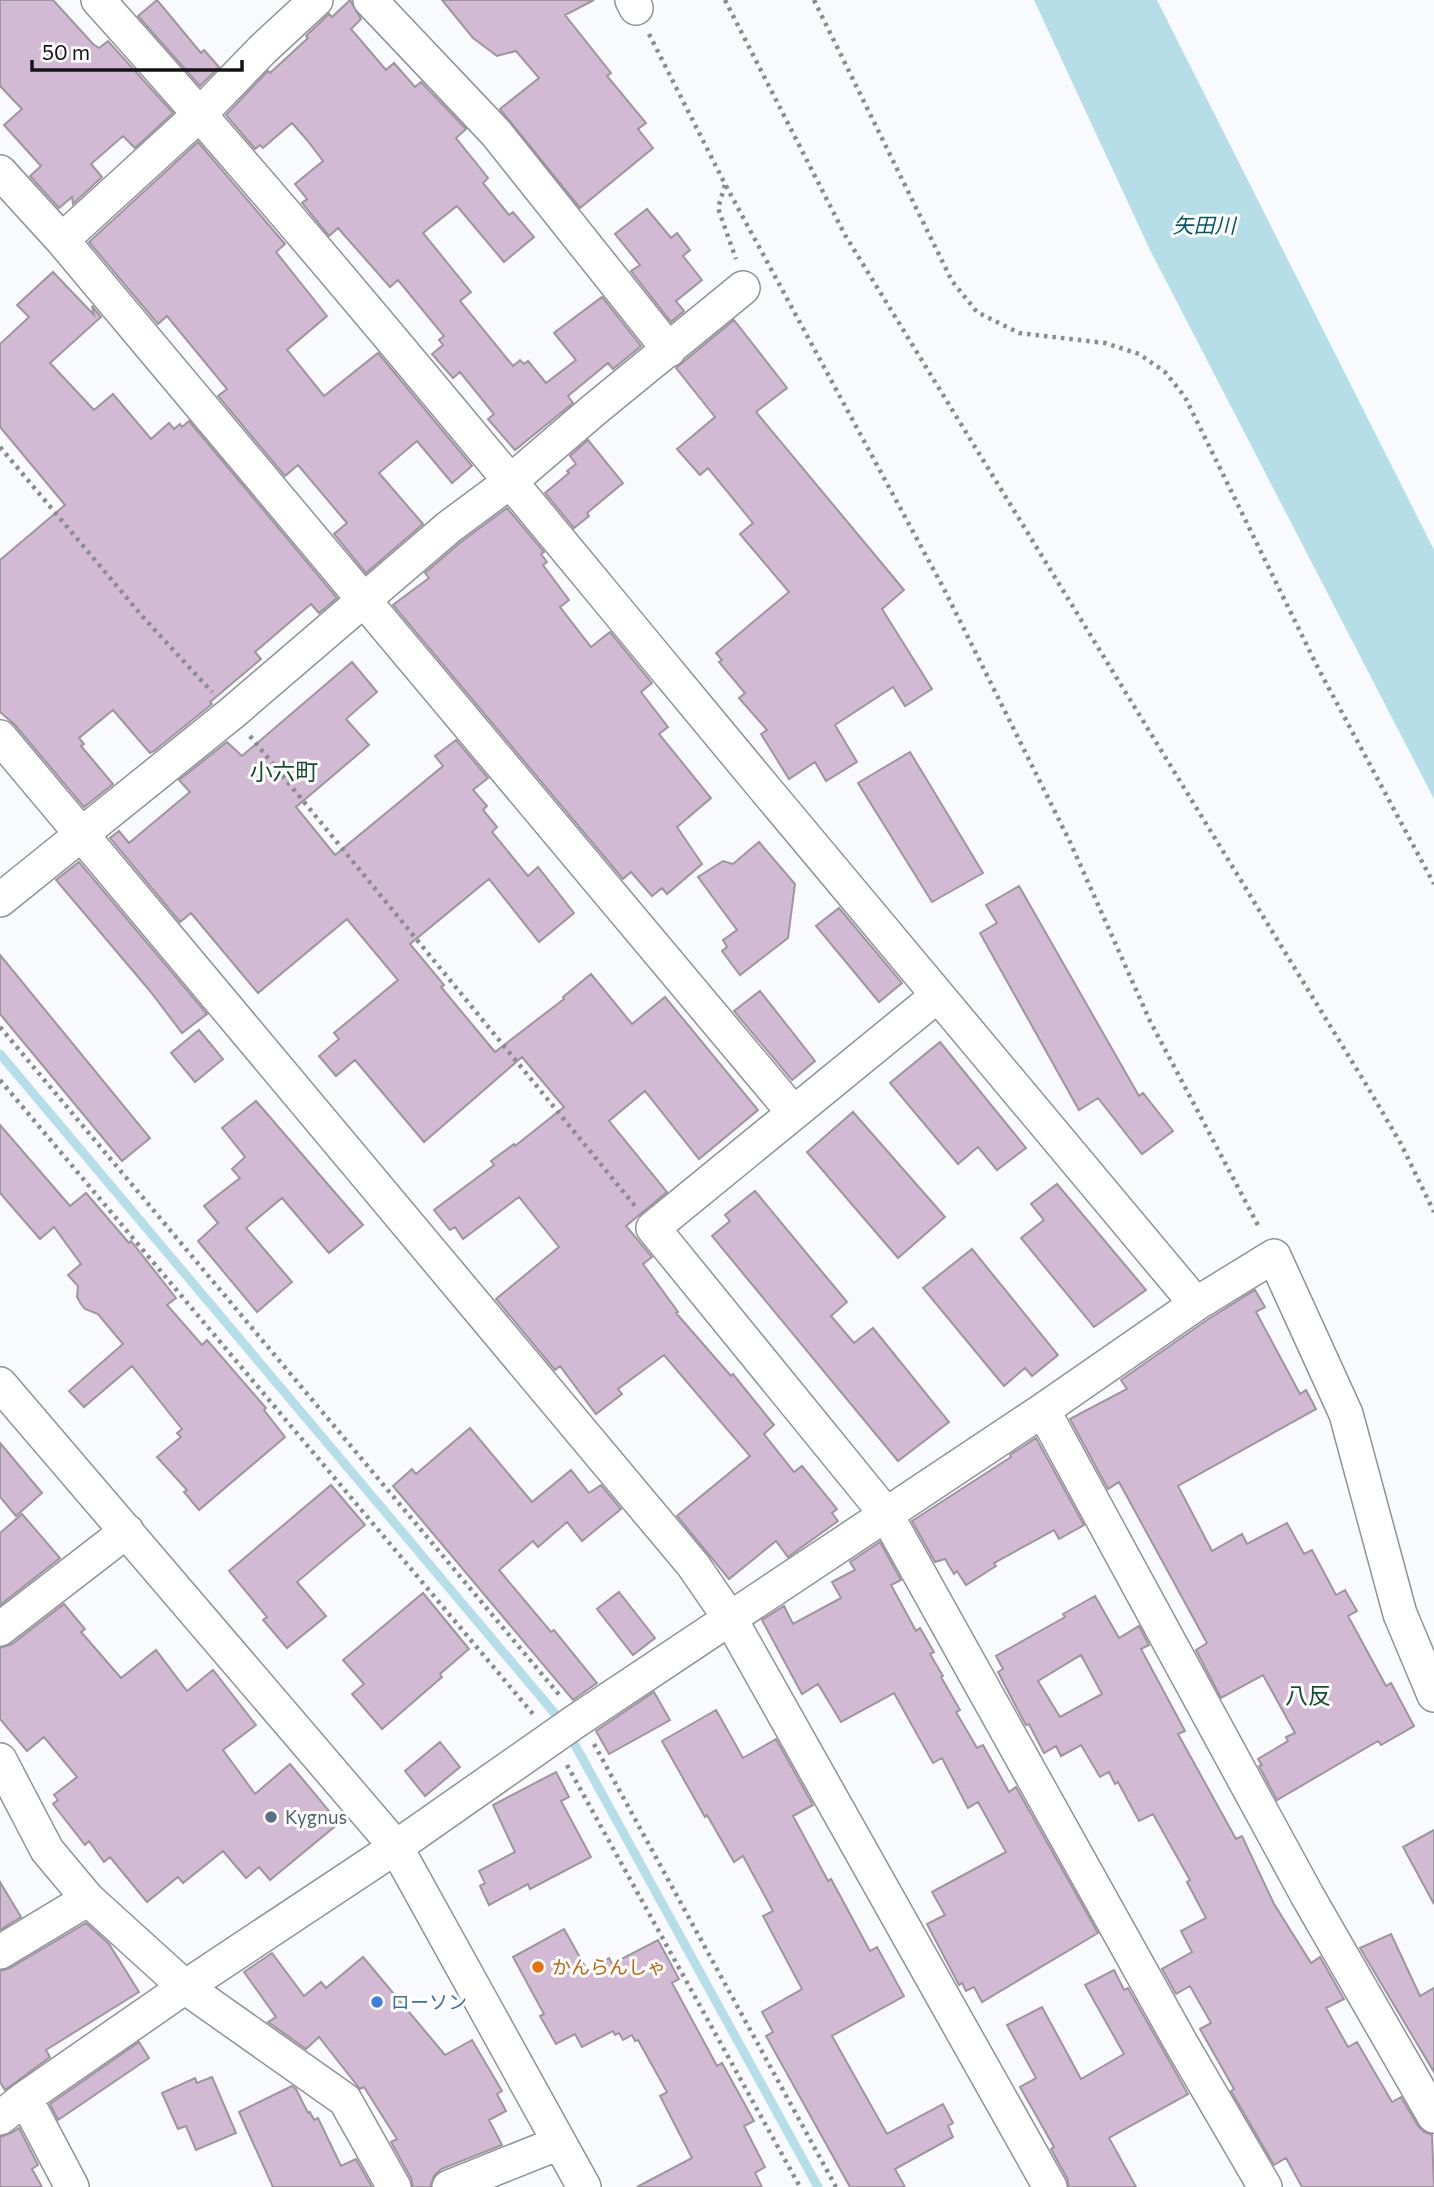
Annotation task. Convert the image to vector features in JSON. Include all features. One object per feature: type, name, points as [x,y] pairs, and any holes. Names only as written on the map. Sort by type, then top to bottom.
[{"type":"street","points":[[98,0],[200,114],[511,481],[1196,1304]]},
{"type":"street","points":[[62,240],[200,114],[262,49],[316,0]]},
{"type":"street","points":[[370,0],[496,133],[669,350]]},
{"type":"street","points":[[0,172],[62,240],[793,1112]]},
{"type":"street","points":[[0,901],[232,713],[449,527],[511,481],[743,288]]},
{"type":"street","points":[[0,737],[693,1565],[731,1620],[1051,2187]]},
{"type":"street","points":[[937,996],[653,1228],[886,1514],[1181,2043],[1265,2187]]},
{"type":"street","points":[[72,2187],[12,2108],[185,1987],[396,1847],[566,1729],[1043,1410],[1196,1304],[1274,1256],[1346,1414],[1400,1614],[1434,1695]]},
{"type":"street","points":[[0,1384],[396,1847],[584,2187]]},
{"type":"street","points":[[1043,1410],[1307,1895],[1434,2116]]},
{"type":"street","points":[[0,1629],[127,1531]]},
{"type":"street","points":[[0,1760],[47,1850],[88,1899],[185,1987],[345,2100],[394,2187]]},
{"type":"street","points":[[0,1952],[88,1899]]},
{"type":"street","points":[[449,2187],[559,2143]]},
{"type":"path","points":[[725,0],[845,235],[1367,1086],[1401,1144],[1434,1212]]},
{"type":"path","points":[[814,0],[952,281],[976,312],[1019,333],[1105,343],[1139,354],[1165,372],[1185,397],[1318,668],[1434,884]]},
{"type":"path","points":[[634,4],[725,184],[944,589],[1070,842],[1150,1021],[1274,1256]]},
{"type":"path","points":[[725,184],[718,208],[732,243],[743,288]]},
{"type":"path","points":[[0,447],[142,616],[232,713],[653,1228]]},
{"type":"path","points":[[0,1027],[566,1729],[836,2187]]},
{"type":"path","points":[[0,1080],[566,1729],[800,2187]]},
{"type":"water","name":"矢田川","points":[[1034,0],[1157,0],[1434,550],[1434,799],[1150,250]]},
{"type":"building","points":[[0,0],[53,0],[93,44],[99,48],[108,41],[173,113],[135,148],[123,136],[91,164],[102,177],[73,204],[72,197],[59,208],[30,176],[41,166],[4,125],[22,109],[0,86]]},
{"type":"building","points":[[157,0],[201,53],[204,50],[219,67],[200,86],[138,16]]},
{"type":"building","points":[[350,0],[361,19],[351,29],[386,70],[394,63],[415,87],[421,82],[466,129],[456,138],[488,178],[483,183],[509,215],[513,212],[534,237],[504,262],[457,206],[423,233],[471,292],[460,301],[513,366],[520,360],[524,364],[528,361],[546,383],[576,360],[554,333],[602,297],[641,346],[613,369],[608,363],[568,396],[573,403],[515,450],[488,419],[494,414],[460,372],[453,378],[432,354],[443,345],[439,340],[444,336],[398,280],[390,287],[338,228],[329,236],[302,203],[307,199],[295,184],[323,161],[307,140],[292,123],[263,148],[260,145],[255,149],[226,115],[268,71],[270,73],[308,38],[306,36],[329,14],[332,17]]},
{"type":"building","points":[[442,0],[594,0],[565,15],[611,73],[607,76],[646,123],[638,129],[653,148],[580,208],[500,109],[539,78],[516,51],[497,56],[473,38]]},
{"type":"building","points":[[198,142],[285,244],[276,252],[327,316],[287,350],[324,396],[378,353],[472,466],[452,483],[417,441],[379,473],[423,524],[366,573],[334,534],[347,523],[298,465],[285,476],[218,396],[227,389],[167,316],[158,324],[89,242]]},
{"type":"building","points":[[647,209],[671,238],[677,233],[690,250],[683,256],[702,280],[676,301],[684,311],[671,322],[631,271],[640,265],[615,234]]},
{"type":"building","points":[[53,272],[94,315],[92,306],[101,317],[50,363],[94,410],[113,394],[151,439],[169,423],[174,429],[189,421],[337,598],[319,613],[311,604],[255,652],[261,659],[210,702],[212,704],[154,751],[150,753],[113,710],[79,738],[84,744],[81,746],[113,784],[84,807],[15,725],[0,712],[0,560],[65,505],[0,427],[0,344],[29,317],[17,305]]},
{"type":"building","points":[[734,320],[787,388],[756,412],[904,590],[882,609],[932,689],[905,706],[893,687],[835,725],[857,762],[826,781],[815,762],[789,779],[761,734],[767,730],[739,698],[745,693],[719,662],[722,660],[716,653],[789,592],[740,534],[753,523],[708,468],[700,475],[677,449],[715,417],[676,368]]},
{"type":"building","points":[[588,440],[623,483],[587,513],[589,516],[574,528],[545,493],[569,473],[567,471],[576,464],[570,456]]},
{"type":"building","points":[[507,508],[544,552],[541,554],[547,562],[543,565],[569,600],[560,607],[591,647],[610,632],[652,683],[641,692],[668,727],[659,734],[711,798],[677,827],[702,864],[667,894],[662,888],[652,896],[631,872],[623,879],[393,605],[429,578],[425,573],[461,542]]},
{"type":"building","points":[[352,662],[377,692],[346,719],[369,745],[296,807],[335,855],[443,766],[435,756],[456,740],[488,778],[473,790],[487,806],[483,810],[497,827],[492,832],[528,876],[538,867],[574,913],[539,942],[489,879],[410,944],[444,985],[441,987],[495,1052],[564,999],[563,997],[591,974],[632,1024],[665,997],[758,1110],[699,1159],[645,1091],[609,1121],[667,1192],[626,1226],[652,1257],[643,1264],[678,1312],[676,1313],[731,1376],[733,1374],[774,1425],[764,1434],[794,1472],[802,1466],[837,1509],[832,1513],[838,1521],[788,1557],[776,1541],[729,1579],[677,1516],[750,1456],[664,1355],[618,1389],[622,1394],[596,1414],[560,1366],[555,1370],[496,1299],[559,1247],[519,1197],[463,1239],[455,1227],[450,1230],[434,1210],[494,1165],[491,1161],[514,1144],[515,1146],[564,1107],[522,1057],[424,1142],[355,1060],[336,1076],[319,1056],[339,1039],[334,1033],[398,980],[347,919],[258,993],[191,913],[180,922],[110,838],[119,831],[129,843],[190,792],[179,780],[227,742],[242,756]]},
{"type":"building","points":[[910,752],[983,873],[932,902],[858,783]]},
{"type":"building","points":[[759,842],[795,884],[788,938],[740,975],[722,951],[727,947],[723,940],[737,930],[698,877],[723,861],[733,864]]},
{"type":"building","points":[[79,862],[207,1014],[182,1033],[56,880]]},
{"type":"building","points":[[1019,886],[1139,1096],[1143,1093],[1173,1131],[1142,1154],[1098,1098],[1079,1110],[980,933],[997,923],[986,905]]},
{"type":"building","points":[[839,908],[902,983],[879,1002],[816,926]]},
{"type":"building","points":[[0,955],[150,1138],[122,1161],[0,1014]]},
{"type":"building","points":[[760,991],[815,1061],[792,1080],[734,1011]]},
{"type":"building","points":[[199,1030],[223,1059],[195,1082],[171,1053]]},
{"type":"building","points":[[940,1042],[1026,1148],[997,1170],[978,1147],[958,1164],[890,1083]]},
{"type":"building","points":[[256,1101],[363,1225],[329,1253],[282,1198],[246,1228],[292,1282],[257,1312],[198,1241],[218,1223],[204,1206],[240,1178],[232,1169],[245,1157],[222,1128]]},
{"type":"building","points":[[853,1112],[945,1217],[898,1258],[807,1152]]},
{"type":"building","points":[[0,1125],[70,1206],[86,1193],[129,1243],[131,1241],[176,1298],[167,1305],[202,1345],[207,1340],[266,1408],[264,1410],[285,1437],[199,1510],[184,1492],[187,1490],[157,1457],[181,1437],[177,1433],[182,1429],[132,1366],[84,1407],[69,1391],[123,1344],[98,1314],[85,1309],[81,1304],[77,1297],[78,1286],[68,1275],[81,1264],[54,1227],[40,1239],[0,1193]]},
{"type":"building","points":[[1057,1184],[1146,1290],[1094,1327],[1021,1238],[1044,1220],[1031,1204]]},
{"type":"building","points":[[755,1191],[847,1302],[831,1316],[854,1343],[873,1328],[949,1422],[898,1461],[712,1236],[730,1221],[725,1215]]},
{"type":"building","points":[[972,1249],[1058,1355],[1032,1376],[1025,1368],[1004,1386],[923,1288]]},
{"type":"building","points":[[1255,1290],[1265,1307],[1256,1312],[1300,1394],[1306,1390],[1316,1409],[1178,1486],[1212,1551],[1242,1534],[1247,1544],[1287,1523],[1304,1554],[1312,1550],[1336,1595],[1345,1590],[1357,1611],[1348,1616],[1386,1686],[1391,1683],[1414,1726],[1381,1745],[1378,1741],[1277,1800],[1258,1759],[1288,1741],[1286,1737],[1295,1733],[1263,1675],[1221,1698],[1196,1650],[1207,1643],[1119,1482],[1108,1489],[1070,1419],[1127,1389],[1121,1380]]},
{"type":"building","points":[[470,1428],[532,1502],[571,1470],[589,1493],[601,1485],[621,1509],[582,1541],[567,1522],[538,1547],[533,1541],[499,1570],[551,1632],[554,1630],[597,1683],[573,1700],[393,1486],[412,1469],[416,1474]]},
{"type":"building","points":[[1036,1438],[1084,1525],[1059,1539],[1054,1530],[994,1563],[996,1566],[966,1585],[957,1571],[954,1574],[945,1559],[935,1562],[912,1521]]},
{"type":"building","points":[[0,1443],[42,1493],[16,1516],[0,1497]]},
{"type":"building","points":[[331,1485],[365,1525],[297,1582],[326,1616],[287,1648],[263,1620],[267,1617],[229,1571]]},
{"type":"building","points":[[22,1514],[60,1558],[0,1605],[0,1533]]},
{"type":"building","points":[[880,1542],[901,1580],[891,1585],[916,1631],[920,1628],[934,1652],[930,1654],[960,1710],[956,1712],[977,1748],[983,1745],[1009,1792],[1016,1787],[1098,1933],[982,2002],[974,1987],[966,1991],[962,1983],[959,1985],[927,1924],[945,1915],[932,1892],[1006,1852],[978,1802],[968,1808],[942,1758],[933,1763],[894,1693],[841,1722],[818,1684],[802,1694],[762,1620],[784,1606],[793,1624],[841,1598],[832,1582],[855,1570],[850,1562]]},
{"type":"building","points":[[619,1592],[655,1638],[633,1655],[597,1609]]},
{"type":"building","points":[[423,1593],[469,1649],[440,1674],[442,1677],[382,1729],[352,1694],[364,1684],[343,1660]]},
{"type":"building","points":[[1095,1596],[1119,1638],[1139,1626],[1149,1645],[1141,1649],[1185,1731],[1178,1734],[1236,1839],[1242,1836],[1274,1904],[1311,1963],[1320,1957],[1344,1999],[1326,2008],[1348,2047],[1357,2042],[1392,2102],[1401,2097],[1418,2126],[1432,2135],[1434,2187],[1302,2187],[1286,2158],[1274,2165],[1231,2091],[1234,2089],[1200,2029],[1211,2023],[1190,1986],[1176,1994],[1162,1969],[1192,1952],[1181,1931],[1206,1918],[1187,1882],[1190,1880],[1153,1814],[1139,1821],[1118,1782],[1115,1784],[1109,1772],[1100,1777],[1081,1745],[1061,1756],[1056,1746],[1044,1753],[998,1672],[1003,1669],[996,1656],[1065,1617],[1063,1614]],"holes":[[[1081,1655],[1102,1694],[1060,1717],[1038,1681]]]},
{"type":"building","points":[[64,1604],[85,1629],[81,1632],[121,1678],[156,1650],[187,1691],[213,1670],[256,1725],[223,1750],[255,1794],[290,1764],[339,1823],[270,1880],[259,1867],[246,1878],[223,1851],[183,1883],[178,1877],[147,1902],[110,1857],[104,1862],[89,1841],[85,1845],[53,1804],[58,1800],[54,1795],[77,1777],[44,1737],[27,1751],[0,1719],[0,1648],[12,1644]]},
{"type":"building","points":[[654,1692],[670,1720],[609,1754],[596,1731]]},
{"type":"building","points":[[716,1710],[743,1758],[776,1739],[813,1805],[793,1816],[870,1951],[877,1947],[904,1996],[832,2036],[887,2134],[943,2104],[953,2123],[948,2126],[953,2137],[895,2169],[905,2187],[850,2187],[766,2036],[773,2032],[762,2012],[802,1989],[763,1916],[773,1911],[743,1856],[734,1862],[662,1741]]},
{"type":"building","points":[[440,1742],[460,1767],[425,1796],[405,1771]]},
{"type":"building","points":[[556,1772],[569,1797],[561,1801],[591,1857],[530,1889],[528,1884],[489,1905],[480,1886],[485,1883],[479,1871],[515,1852],[493,1805]]},
{"type":"building","points":[[1434,1830],[1434,1904],[1403,1847]]},
{"type":"building","points":[[0,1882],[21,1917],[0,1930]]},
{"type":"building","points":[[86,1923],[109,1944],[139,1992],[46,2050],[50,2057],[5,2090],[0,2082],[0,1971],[10,1968]]},
{"type":"building","points":[[564,1929],[587,1970],[609,1958],[612,1964],[658,1940],[679,1979],[672,1983],[717,2066],[722,2063],[754,2121],[744,2126],[765,2167],[755,2173],[762,2187],[637,2187],[692,2158],[660,2096],[667,2092],[638,2040],[635,2041],[632,2035],[623,2040],[619,2033],[615,2035],[613,2031],[582,2047],[575,2034],[556,2044],[540,2016],[544,2014],[513,1957]]},
{"type":"building","points":[[1391,1934],[1420,1996],[1434,1988],[1434,2072],[1360,1948]]},
{"type":"building","points":[[272,1953],[304,1996],[321,1982],[326,1988],[363,1957],[445,2055],[472,2040],[502,2091],[497,2094],[506,2111],[489,2120],[502,2145],[441,2169],[434,2176],[430,2187],[413,2187],[411,2178],[391,2142],[397,2139],[364,2087],[360,2089],[319,2037],[306,2049],[268,2022],[276,2017],[244,1972]]},
{"type":"building","points":[[1114,1970],[1124,1990],[1128,1988],[1188,2094],[1109,2138],[1136,2187],[1069,2187],[1051,2149],[1054,2147],[1020,2087],[1036,2078],[1007,2025],[1042,2007],[1081,2079],[1124,2054],[1085,1985]]},
{"type":"building","points":[[139,2042],[149,2058],[58,2120],[50,2104]]},
{"type":"building","points":[[212,2077],[236,2133],[196,2150],[186,2126],[178,2129],[162,2093],[195,2078],[197,2083]]},
{"type":"building","points":[[292,2086],[308,2113],[310,2112],[314,2120],[318,2118],[341,2166],[356,2159],[372,2187],[273,2187],[239,2112]]},
{"type":"building","points":[[19,2128],[38,2165],[32,2169],[42,2187],[0,2187],[0,2137]]},
{"type":"waterway","points":[[0,1054],[562,1722]]},
{"type":"waterway","points":[[569,1734],[818,2187]]},
{"type":"place","name":"Kygnus","points":[[271,1817]]},
{"type":"place","name":"かんらんしゃ","points":[[538,1967]]},
{"type":"place","name":"ローソン","points":[[377,2002]]},
{"type":"district","name":"小六町","points":[[284,772]]},
{"type":"district","name":"八反","points":[[1308,1696]]}]
